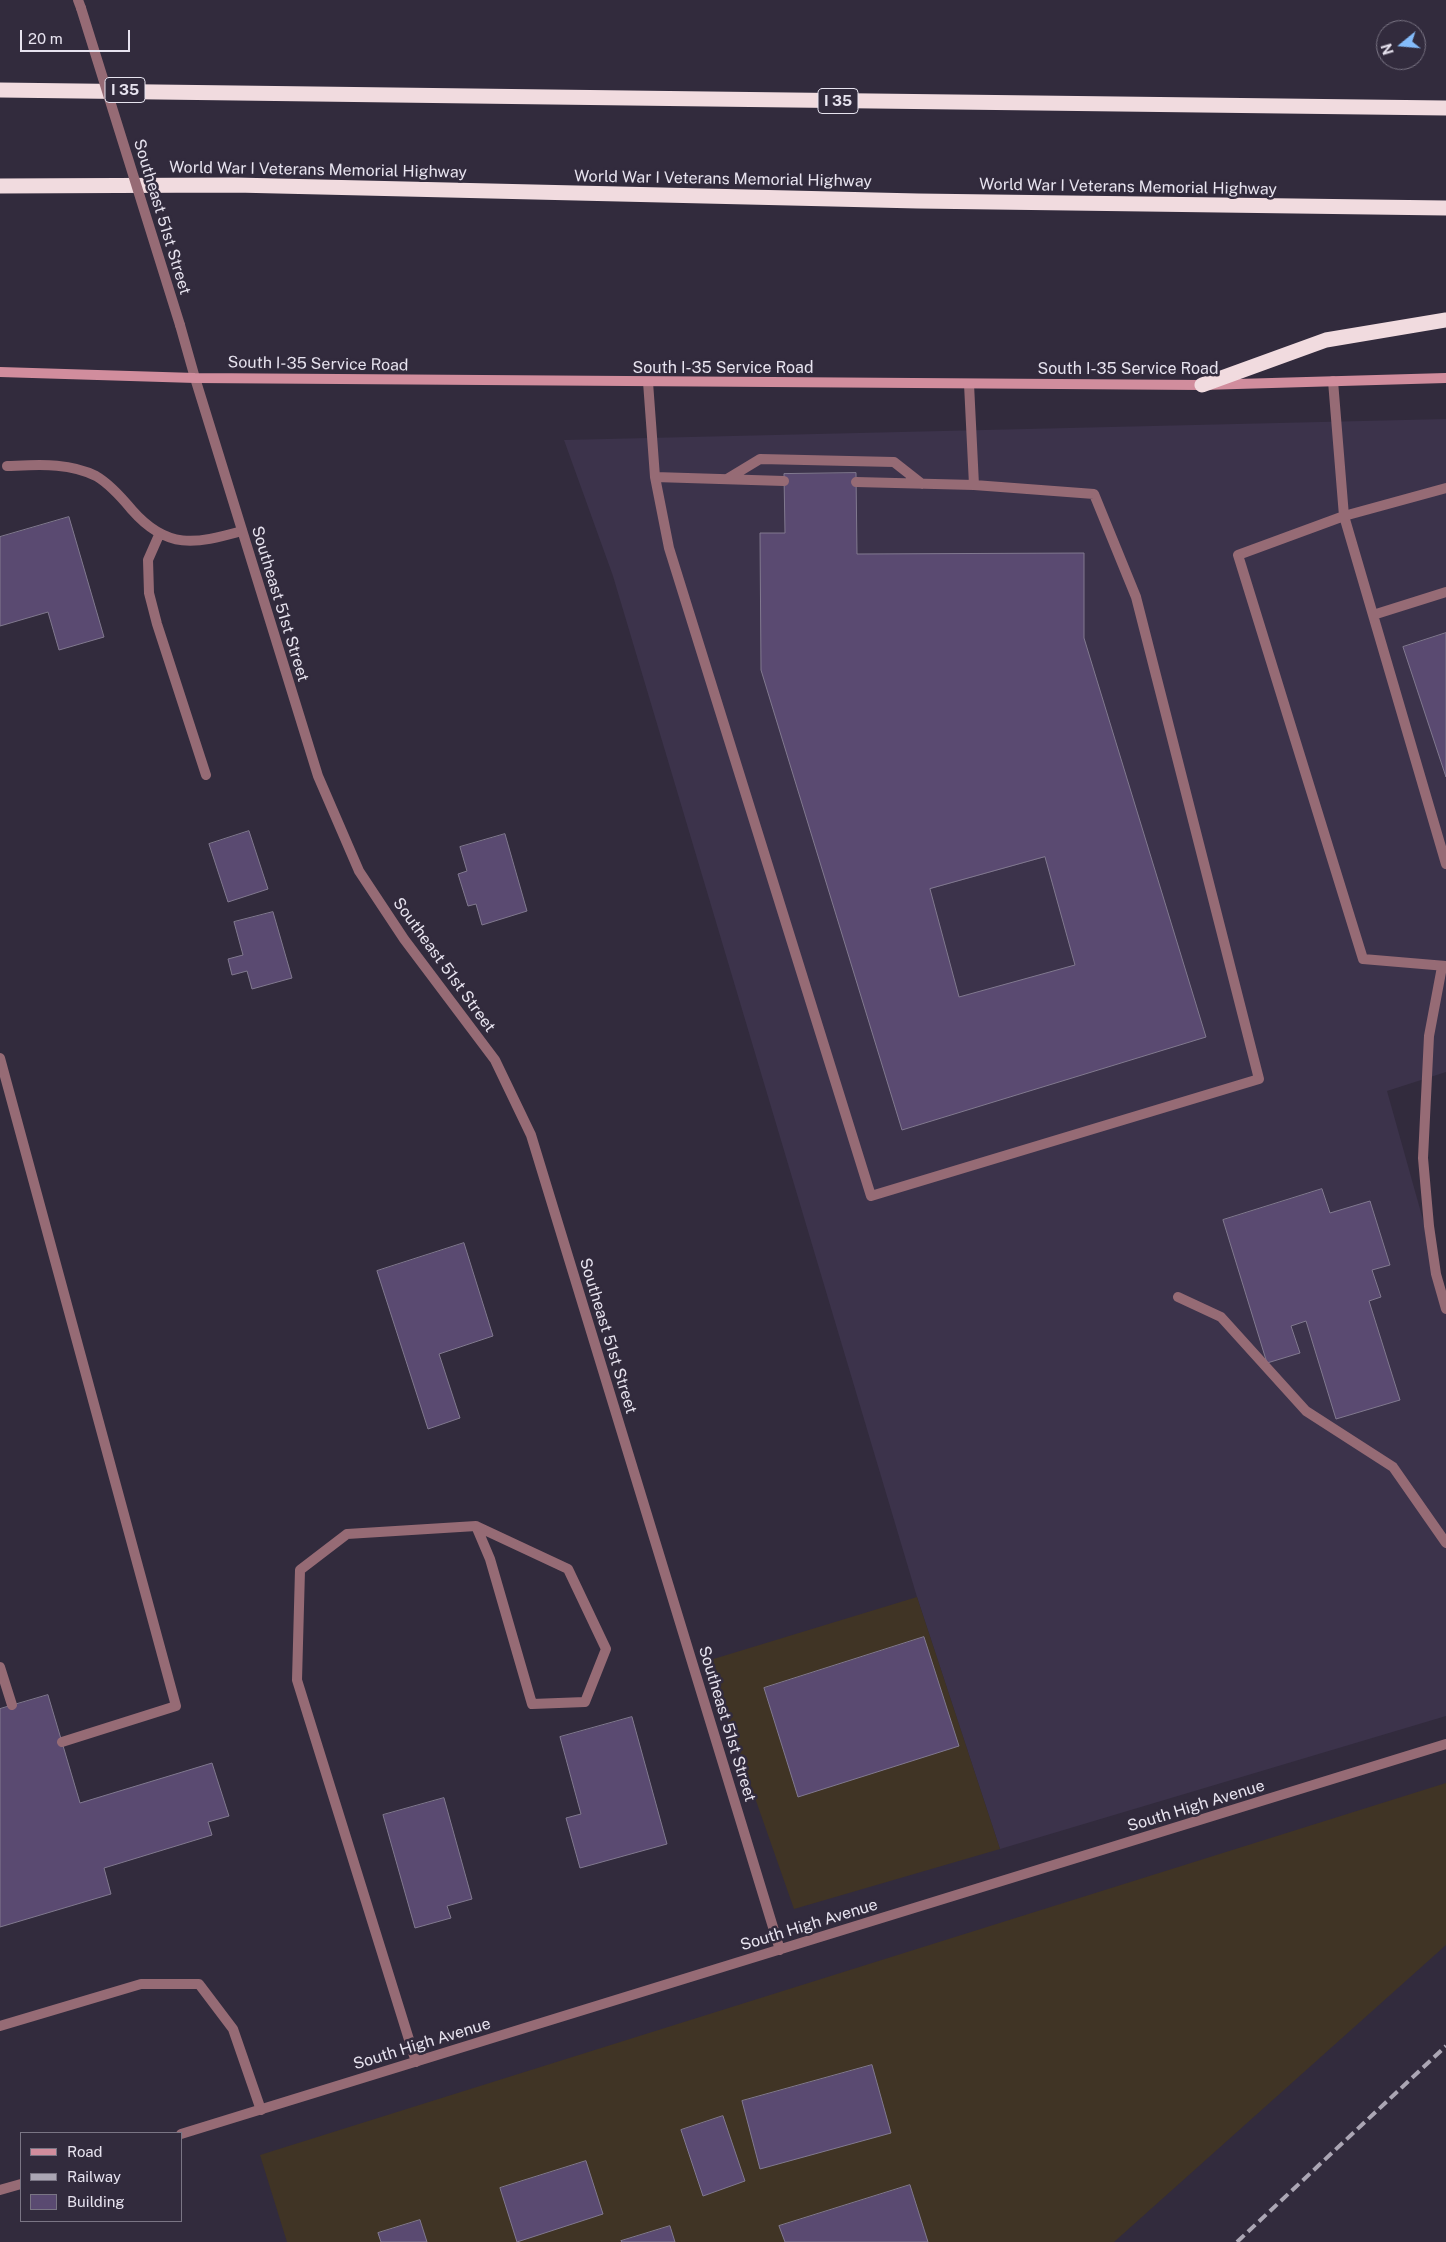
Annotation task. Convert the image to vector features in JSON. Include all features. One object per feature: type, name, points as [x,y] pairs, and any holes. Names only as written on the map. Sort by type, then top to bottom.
[{"type":"highway","name":"I 35","points":[[0,90],[260,91],[1202,107],[1446,108]]},
{"type":"highway","name":"World War I Veterans Memorial Highway","points":[[0,186],[245,185],[918,201],[1446,208]]},
{"type":"highway","points":[[1202,385],[1326,340],[1446,320]]},
{"type":"main road","name":"South I-35 Service Road","points":[[0,372],[195,378],[1202,385],[1446,378]]},
{"type":"street","name":"Southeast 51st Street","points":[[80,4],[318,776],[359,871],[404,939],[495,1060],[531,1135],[780,1950]]},
{"type":"street","points":[[1333,381],[1344,516],[1446,864]]},
{"type":"street","points":[[648,382],[655,477],[669,548],[871,1196],[1259,1079],[1136,597],[1094,494],[974,485],[856,482]]},
{"type":"street","points":[[968,384],[974,485]]},
{"type":"street","points":[[727,479],[760,459],[894,462],[922,484]]},
{"type":"street","points":[[7,466],[62,465],[96,476],[119,495],[139,518],[159,535],[186,542],[211,540],[242,531]]},
{"type":"street","points":[[655,477],[784,481]]},
{"type":"street","points":[[1446,488],[1344,516],[1238,556],[1363,959],[1444,966],[1429,1036],[1423,1158],[1429,1226],[1436,1274],[1446,1309]]},
{"type":"street","points":[[159,535],[148,560],[149,593],[156,624],[206,775]]},
{"type":"street","points":[[1373,615],[1446,592]]},
{"type":"street","points":[[0,1058],[176,1706],[62,1742]]},
{"type":"street","points":[[1178,1297],[1221,1317],[1306,1412],[1393,1467],[1446,1543]]},
{"type":"street","points":[[416,2062],[297,1680],[300,1570],[347,1534],[476,1526],[568,1570],[606,1649],[585,1702],[532,1704],[490,1559],[476,1526]]},
{"type":"street","points":[[0,1667],[12,1705]]},
{"type":"street","name":"South High Avenue","points":[[182,2134],[1446,1744]]},
{"type":"street","points":[[0,2026],[141,1984],[199,1984],[233,2029],[261,2110]]},
{"type":"street","points":[[0,2190],[20,2184]]},
{"type":"shaded area","points":[[1446,419],[1446,1072],[1387,1091],[1446,1302],[1446,1716],[1000,1849],[917,1597],[613,576],[564,440]]},
{"type":"shaded area","points":[[917,1597],[1000,1849],[794,1909],[707,1661]]},
{"type":"shaded area","points":[[1446,1783],[1446,1945],[1114,2242],[287,2242],[260,2155]]},
{"type":"building","points":[[856,473],[857,554],[1084,553],[1084,638],[1206,1037],[902,1130],[761,670],[760,533],[785,533],[784,474]],"holes":[[[1045,857],[1075,965],[959,997],[930,889]]]},
{"type":"building","points":[[69,517],[104,637],[59,650],[48,612],[0,626],[0,537]]},
{"type":"building","points":[[1446,633],[1446,777],[1403,647]]},
{"type":"building","points":[[249,831],[268,889],[228,902],[209,844]]},
{"type":"building","points":[[505,834],[527,911],[482,925],[476,904],[468,906],[458,874],[467,871],[460,847]]},
{"type":"building","points":[[273,912],[292,978],[252,989],[247,971],[232,975],[228,959],[243,955],[234,922]]},
{"type":"building","points":[[1322,1189],[1330,1213],[1370,1201],[1390,1265],[1372,1270],[1381,1297],[1369,1301],[1400,1400],[1336,1419],[1306,1321],[1291,1326],[1300,1353],[1267,1363],[1223,1220]]},
{"type":"building","points":[[464,1243],[493,1336],[439,1354],[460,1418],[428,1429],[377,1271]]},
{"type":"building","points":[[924,1637],[959,1746],[798,1797],[764,1688]]},
{"type":"building","points":[[48,1695],[80,1803],[212,1763],[229,1816],[208,1822],[212,1835],[104,1868],[111,1894],[0,1927],[0,1709]]},
{"type":"building","points":[[632,1717],[667,1844],[580,1868],[566,1818],[581,1814],[560,1737]]},
{"type":"building","points":[[444,1798],[472,1899],[447,1906],[451,1918],[415,1928],[383,1815]]},
{"type":"building","points":[[872,2065],[891,2133],[760,2169],[742,2101]]},
{"type":"building","points":[[723,2116],[745,2181],[703,2196],[681,2130]]},
{"type":"building","points":[[586,2161],[603,2214],[517,2242],[500,2188]]},
{"type":"building","points":[[910,2185],[928,2242],[785,2242],[779,2226]]},
{"type":"building","points":[[420,2220],[427,2242],[381,2242],[378,2233]]},
{"type":"building","points":[[670,2226],[675,2242],[621,2241]]},
{"type":"railway","points":[[1237,2242],[1446,2046]]}]
